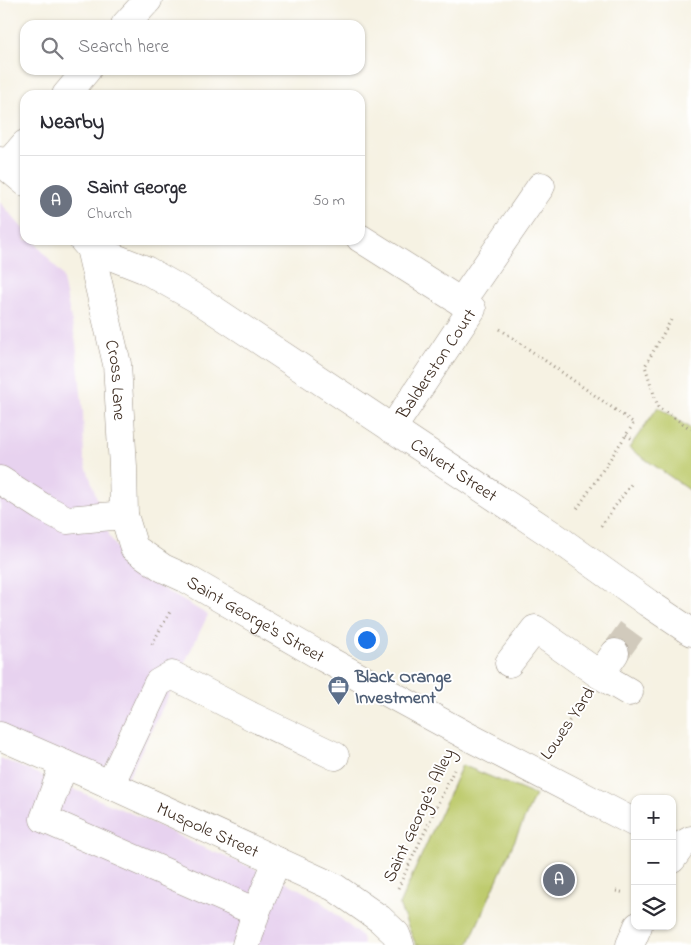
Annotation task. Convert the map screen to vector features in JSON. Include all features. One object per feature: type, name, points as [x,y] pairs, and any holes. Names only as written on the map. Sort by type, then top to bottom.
[{"type":"street","points":[[130,20],[148,0]]},
{"type":"street","points":[[70,90],[83,75]]},
{"type":"street","points":[[10,169],[20,152]]},
{"type":"street","name":"Balderston Court","points":[[392,429],[466,305],[541,186]]},
{"type":"street","name":"Balderston Court","points":[[365,241],[466,305]]},
{"type":"street","name":"Cross Lane","points":[[87,245],[116,364],[123,467],[124,515]]},
{"type":"street","name":"Calvert Street","points":[[89,245],[146,270],[199,300],[557,538],[580,555],[642,614],[681,625]]},
{"type":"street","points":[[0,480],[42,507],[67,520],[124,515]]},
{"type":"street","name":"Saint George's Street","points":[[124,515],[134,548],[163,568],[187,579],[324,658],[469,737],[631,821]]},
{"type":"street","name":"Lowes Yard","points":[[509,663],[535,629],[600,675],[629,692]]},
{"type":"street","name":"Lowes Yard","points":[[600,675],[615,653]]},
{"type":"street","points":[[110,785],[158,683],[172,675],[253,717],[335,756]]},
{"type":"street","name":"Muspole Street","points":[[0,736],[334,887],[380,919],[398,940]]},
{"type":"street","points":[[64,764],[44,819],[256,912]]},
{"type":"street","points":[[246,945],[256,912],[277,861]]},
{"type":"street","points":[[630,945],[636,930]]},
{"type":"path","points":[[466,305],[634,423],[557,538]]},
{"type":"path","points":[[671,320],[645,366],[658,406],[691,429]]},
{"type":"path","points":[[626,435],[634,440]]},
{"type":"path","points":[[580,555],[632,483]]},
{"type":"path","name":"Lowes Yard","points":[[535,771],[600,675]]},
{"type":"path","name":"Saint George's Alley","points":[[398,940],[397,889],[469,737]]},
{"type":"shaded area","points":[[0,202],[20,225],[20,245],[37,245],[62,275],[76,343],[83,412],[84,460],[110,537],[132,571],[208,615],[123,788],[0,735]]},
{"type":"shaded area","points":[[0,758],[286,882],[319,900],[362,937],[364,945],[0,945]]},
{"type":"green space","points":[[658,407],[691,429],[691,491],[629,448]]},
{"type":"green space","points":[[462,765],[535,795],[468,945],[416,945],[399,905]]},
{"type":"tunnel","points":[[615,653],[636,624]]},
{"type":"place","name":"Black Orange Investment","points":[[339,705]]},
{"type":"place","name":"Saint George","points":[[559,880]]}]
